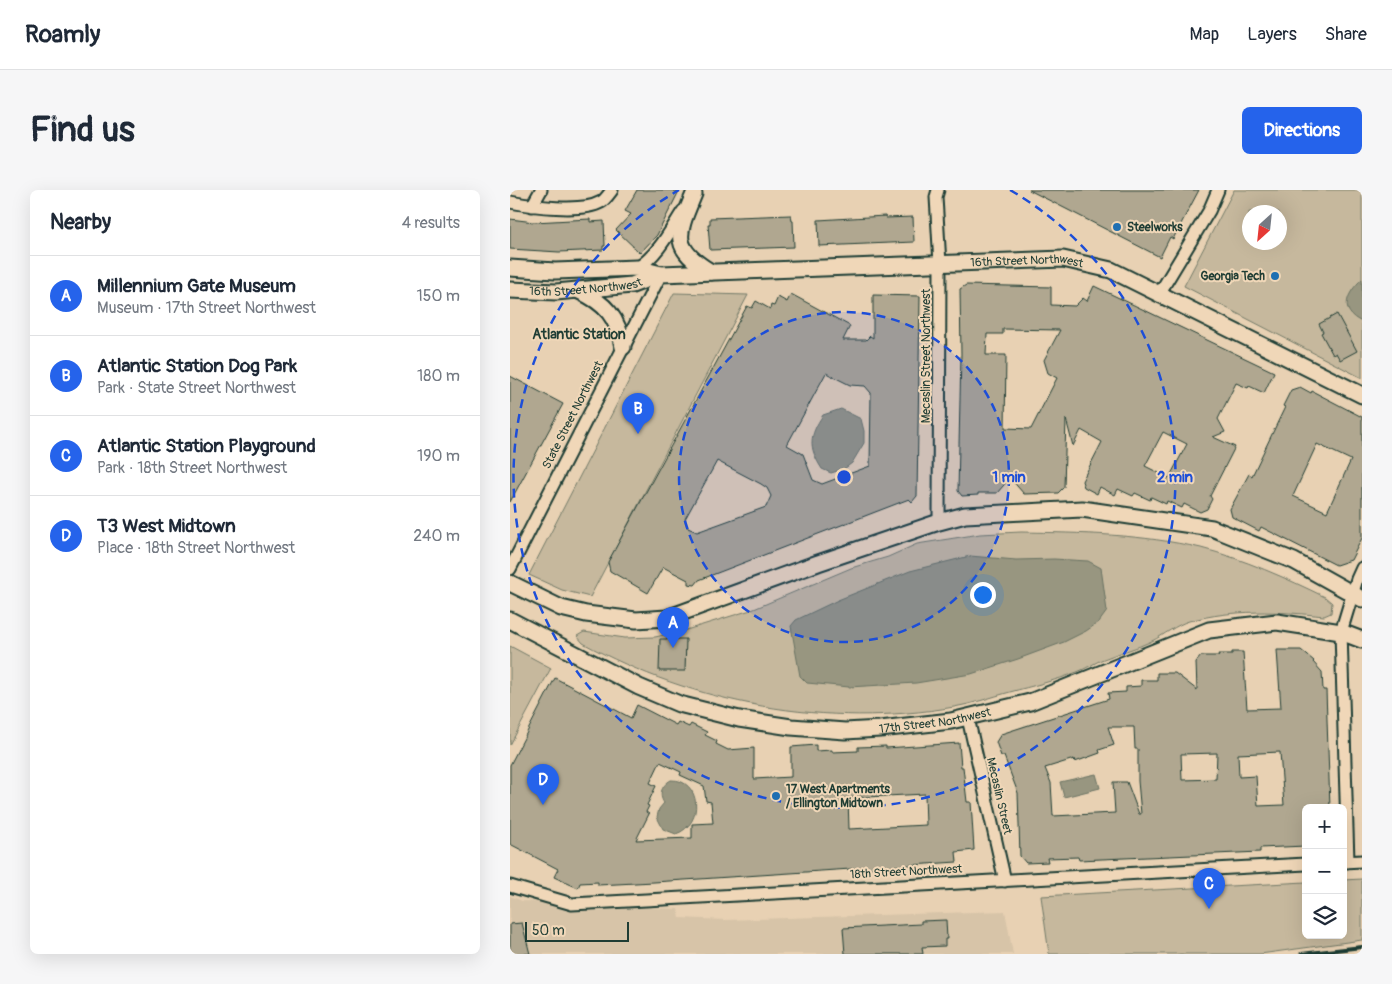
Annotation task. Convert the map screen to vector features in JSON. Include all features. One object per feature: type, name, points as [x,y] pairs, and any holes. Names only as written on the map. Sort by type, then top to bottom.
[{"type":"main road","points":[[694,192],[682,223],[680,237],[686,253],[694,261],[711,272]]},
{"type":"main road","name":"16th Street Northwest","points":[[510,268],[555,271],[637,268],[661,274],[1063,259],[1111,270],[1362,395]]},
{"type":"main road","name":"16th Street Northwest","points":[[510,290],[533,292],[632,285],[661,274]]},
{"type":"main road","points":[[578,290],[596,300],[613,316],[618,326],[623,347]]},
{"type":"main road","points":[[510,583],[561,608],[586,614],[636,620],[667,618],[818,562],[965,515],[1082,509],[1210,528],[1294,561],[1357,596]]},
{"type":"main road","name":"17th Street Northwest","points":[[510,620],[639,687],[679,704],[739,719],[791,727],[845,731],[880,729],[968,718],[1030,702],[1209,630],[1277,622],[1341,632],[1362,640]]},
{"type":"street","points":[[532,206],[541,190]]},
{"type":"street","points":[[510,202],[532,206],[584,207],[602,202],[612,190]]},
{"type":"street","name":"Mecaslin Street Northwest","points":[[938,190],[936,197],[940,264],[939,522]]},
{"type":"street","points":[[1159,294],[1209,211],[1218,190]]},
{"type":"street","points":[[637,268],[646,262],[659,248],[694,192]]},
{"type":"street","name":"State Street Northwest","points":[[510,568],[661,274]]},
{"type":"street","points":[[1345,849],[1341,632],[1357,596],[1362,568]]},
{"type":"street","name":"Mecaslin Street","points":[[968,718],[1004,881]]},
{"type":"street","points":[[1347,862],[1362,861]]},
{"type":"street","name":"18th Street Northwest","points":[[510,886],[572,904],[1302,864]]},
{"type":"shaded area","name":"Georgia Tech","points":[[1234,190],[1362,190],[1362,378],[1184,286]]},
{"type":"shaded area","points":[[1362,279],[1362,322],[1354,318],[1350,313],[1347,302],[1352,290]]},
{"type":"shaded area","points":[[674,293],[748,295],[590,597],[562,590],[529,575]]},
{"type":"shaded area","points":[[841,409],[861,419],[864,443],[852,463],[844,469],[831,473],[822,469],[817,461],[812,448],[812,442],[815,429],[823,415]]},
{"type":"shaded area","points":[[1021,532],[1134,537],[1201,548],[1264,569],[1325,597],[1332,603],[1331,613],[1324,616],[1256,612],[1206,617],[1184,623],[1146,644],[1044,683],[954,707],[906,713],[858,715],[810,713],[716,696],[670,682],[625,664],[583,643],[577,636],[584,632],[625,638],[655,637],[683,631],[754,609],[851,568],[888,557],[917,544],[980,534]]},
{"type":"shaded area","points":[[970,556],[1016,560],[1054,559],[1088,561],[1101,568],[1107,611],[1099,622],[1064,642],[971,674],[916,683],[849,687],[807,683],[800,676],[791,626],[796,620],[838,600],[910,571]]},
{"type":"shaded area","points":[[510,646],[551,668],[510,745]]},
{"type":"shaded area","points":[[1096,774],[1100,788],[1064,797],[1060,782]]},
{"type":"shaded area","points":[[671,780],[681,782],[689,787],[696,803],[692,821],[685,829],[676,834],[663,829],[657,817],[659,809],[664,803],[661,796],[662,790],[665,784]]},
{"type":"shaded area","points":[[1362,879],[1362,940],[1260,954],[1049,954],[1041,896],[1302,882],[1302,939],[1347,939],[1347,880]]},
{"type":"shaded area","points":[[510,896],[522,901],[678,909],[680,918],[726,920],[1005,911],[1013,954],[510,954]]},
{"type":"building","points":[[637,190],[672,190],[678,193],[657,235],[640,253],[616,230],[631,214],[625,211]]},
{"type":"building","points":[[1029,190],[1199,190],[1173,239],[1170,237],[1160,257]]},
{"type":"building","points":[[791,215],[794,247],[710,250],[708,224],[710,224],[710,218]]},
{"type":"building","points":[[885,216],[886,218],[913,217],[914,242],[819,246],[818,220]]},
{"type":"building","points":[[510,219],[534,222],[590,219],[590,222],[604,221],[605,246],[603,246],[603,250],[559,252],[510,249]]},
{"type":"building","points":[[966,285],[1051,287],[1051,305],[1075,306],[1083,298],[1087,301],[1094,286],[1274,372],[1264,393],[1249,386],[1248,388],[1236,383],[1218,419],[1225,432],[1213,437],[1235,447],[1210,496],[1212,499],[1207,509],[1200,512],[1184,504],[1182,508],[1167,501],[1166,504],[1151,497],[1150,500],[1135,493],[1133,496],[1118,489],[1115,495],[1100,487],[1097,494],[1084,487],[1082,481],[1102,442],[1081,430],[1073,446],[1066,419],[1064,487],[1058,493],[1024,494],[1010,478],[997,493],[978,493],[978,495],[962,496],[958,491],[961,354],[960,289]],"holes":[[[1003,329],[1060,330],[1044,360],[1048,373],[1057,378],[1031,429],[1005,428],[1006,355],[986,355],[987,334],[1003,334]],[[1163,432],[1187,444],[1169,478],[1145,466]]]},
{"type":"building","points":[[791,294],[850,326],[843,340],[866,340],[870,336],[873,338],[873,295],[920,296],[917,496],[912,502],[909,499],[699,580],[695,585],[688,584],[688,580],[663,567],[648,593],[610,571],[608,562],[747,306],[752,308],[756,301],[770,309],[771,305],[774,306],[778,297],[787,302]],"holes":[[[826,373],[850,385],[865,386],[871,393],[870,466],[822,484],[813,480],[803,454],[787,445]],[[717,461],[761,484],[767,488],[771,496],[766,507],[697,532],[688,528],[685,519]]]},
{"type":"building","points":[[1337,314],[1357,351],[1340,360],[1336,353],[1333,355],[1321,333],[1323,332],[1319,324]]},
{"type":"building","points":[[510,376],[563,404],[510,502]]},
{"type":"building","points":[[1300,387],[1311,393],[1312,391],[1362,417],[1362,538],[1351,560],[1336,565],[1261,527],[1259,531],[1232,517],[1230,509],[1249,474],[1252,476],[1285,407],[1283,406],[1291,390]],"holes":[[[1317,444],[1351,460],[1327,512],[1293,496]]]},
{"type":"building","points":[[660,639],[686,639],[685,671],[659,671]]},
{"type":"building","points":[[1277,650],[1301,650],[1314,661],[1322,672],[1323,690],[1326,690],[1330,804],[1302,804],[1302,846],[1260,848],[1260,852],[1079,860],[1078,857],[1047,858],[1048,862],[1026,863],[1020,856],[1018,793],[1004,756],[1001,756],[996,742],[1001,734],[1109,699],[1108,693],[1126,692],[1126,687],[1141,686],[1141,680],[1157,680],[1157,673],[1175,673],[1197,690],[1196,662],[1201,656],[1219,656],[1218,654],[1232,654],[1232,652],[1243,652],[1247,709],[1281,708]],"holes":[[[1108,727],[1134,727],[1135,749],[1138,749],[1141,814],[1139,814],[1127,782],[1113,782],[1115,813],[1053,816],[1051,783],[1045,768],[1074,759],[1075,762],[1100,753],[1099,750],[1114,745]],[[1280,752],[1284,805],[1258,806],[1256,776],[1239,777],[1238,754]],[[1217,753],[1216,779],[1182,780],[1181,754]]]},
{"type":"building","name":"17 West Apartments / Ellington Midtown","points":[[555,678],[631,718],[637,705],[676,725],[678,722],[689,727],[691,724],[707,732],[705,735],[717,741],[716,744],[728,750],[754,748],[754,779],[791,777],[791,747],[816,745],[816,751],[832,750],[832,752],[858,751],[858,747],[886,746],[886,748],[959,743],[967,802],[971,802],[974,850],[956,852],[957,862],[654,882],[598,885],[598,882],[580,883],[578,888],[554,877],[558,869],[510,844],[510,765]],"holes":[[[660,762],[681,772],[680,775],[704,786],[706,801],[711,802],[713,823],[692,824],[692,838],[636,840],[649,814],[646,812],[649,806],[647,805],[656,786],[650,783]],[[925,794],[926,825],[849,829],[848,798]]]},
{"type":"building","points":[[946,920],[947,939],[945,939],[945,946],[922,947],[923,954],[845,954],[843,928],[921,924],[921,921]]},
{"type":"building","points":[[522,923],[530,954],[510,954],[510,924]]},
{"type":"railway","points":[[1301,954],[1362,947]]},
{"type":"place","name":"Steelworks","points":[[1117,227]]},
{"type":"place","name":"Georgia Tech","points":[[1275,276]]},
{"type":"place","name":"Atlantic Station Dog Park","points":[[638,434]]},
{"type":"place","name":"Millennium Gate Museum","points":[[673,648]]},
{"type":"place","name":"17 West Apartments / Ellington Midtown","points":[[776,796]]},
{"type":"place","name":"T3 West Midtown","points":[[543,805]]},
{"type":"place","name":"Atlantic Station Playground","points":[[1209,909]]},
{"type":"district","name":"Atlantic Station","points":[[579,334]]}]
